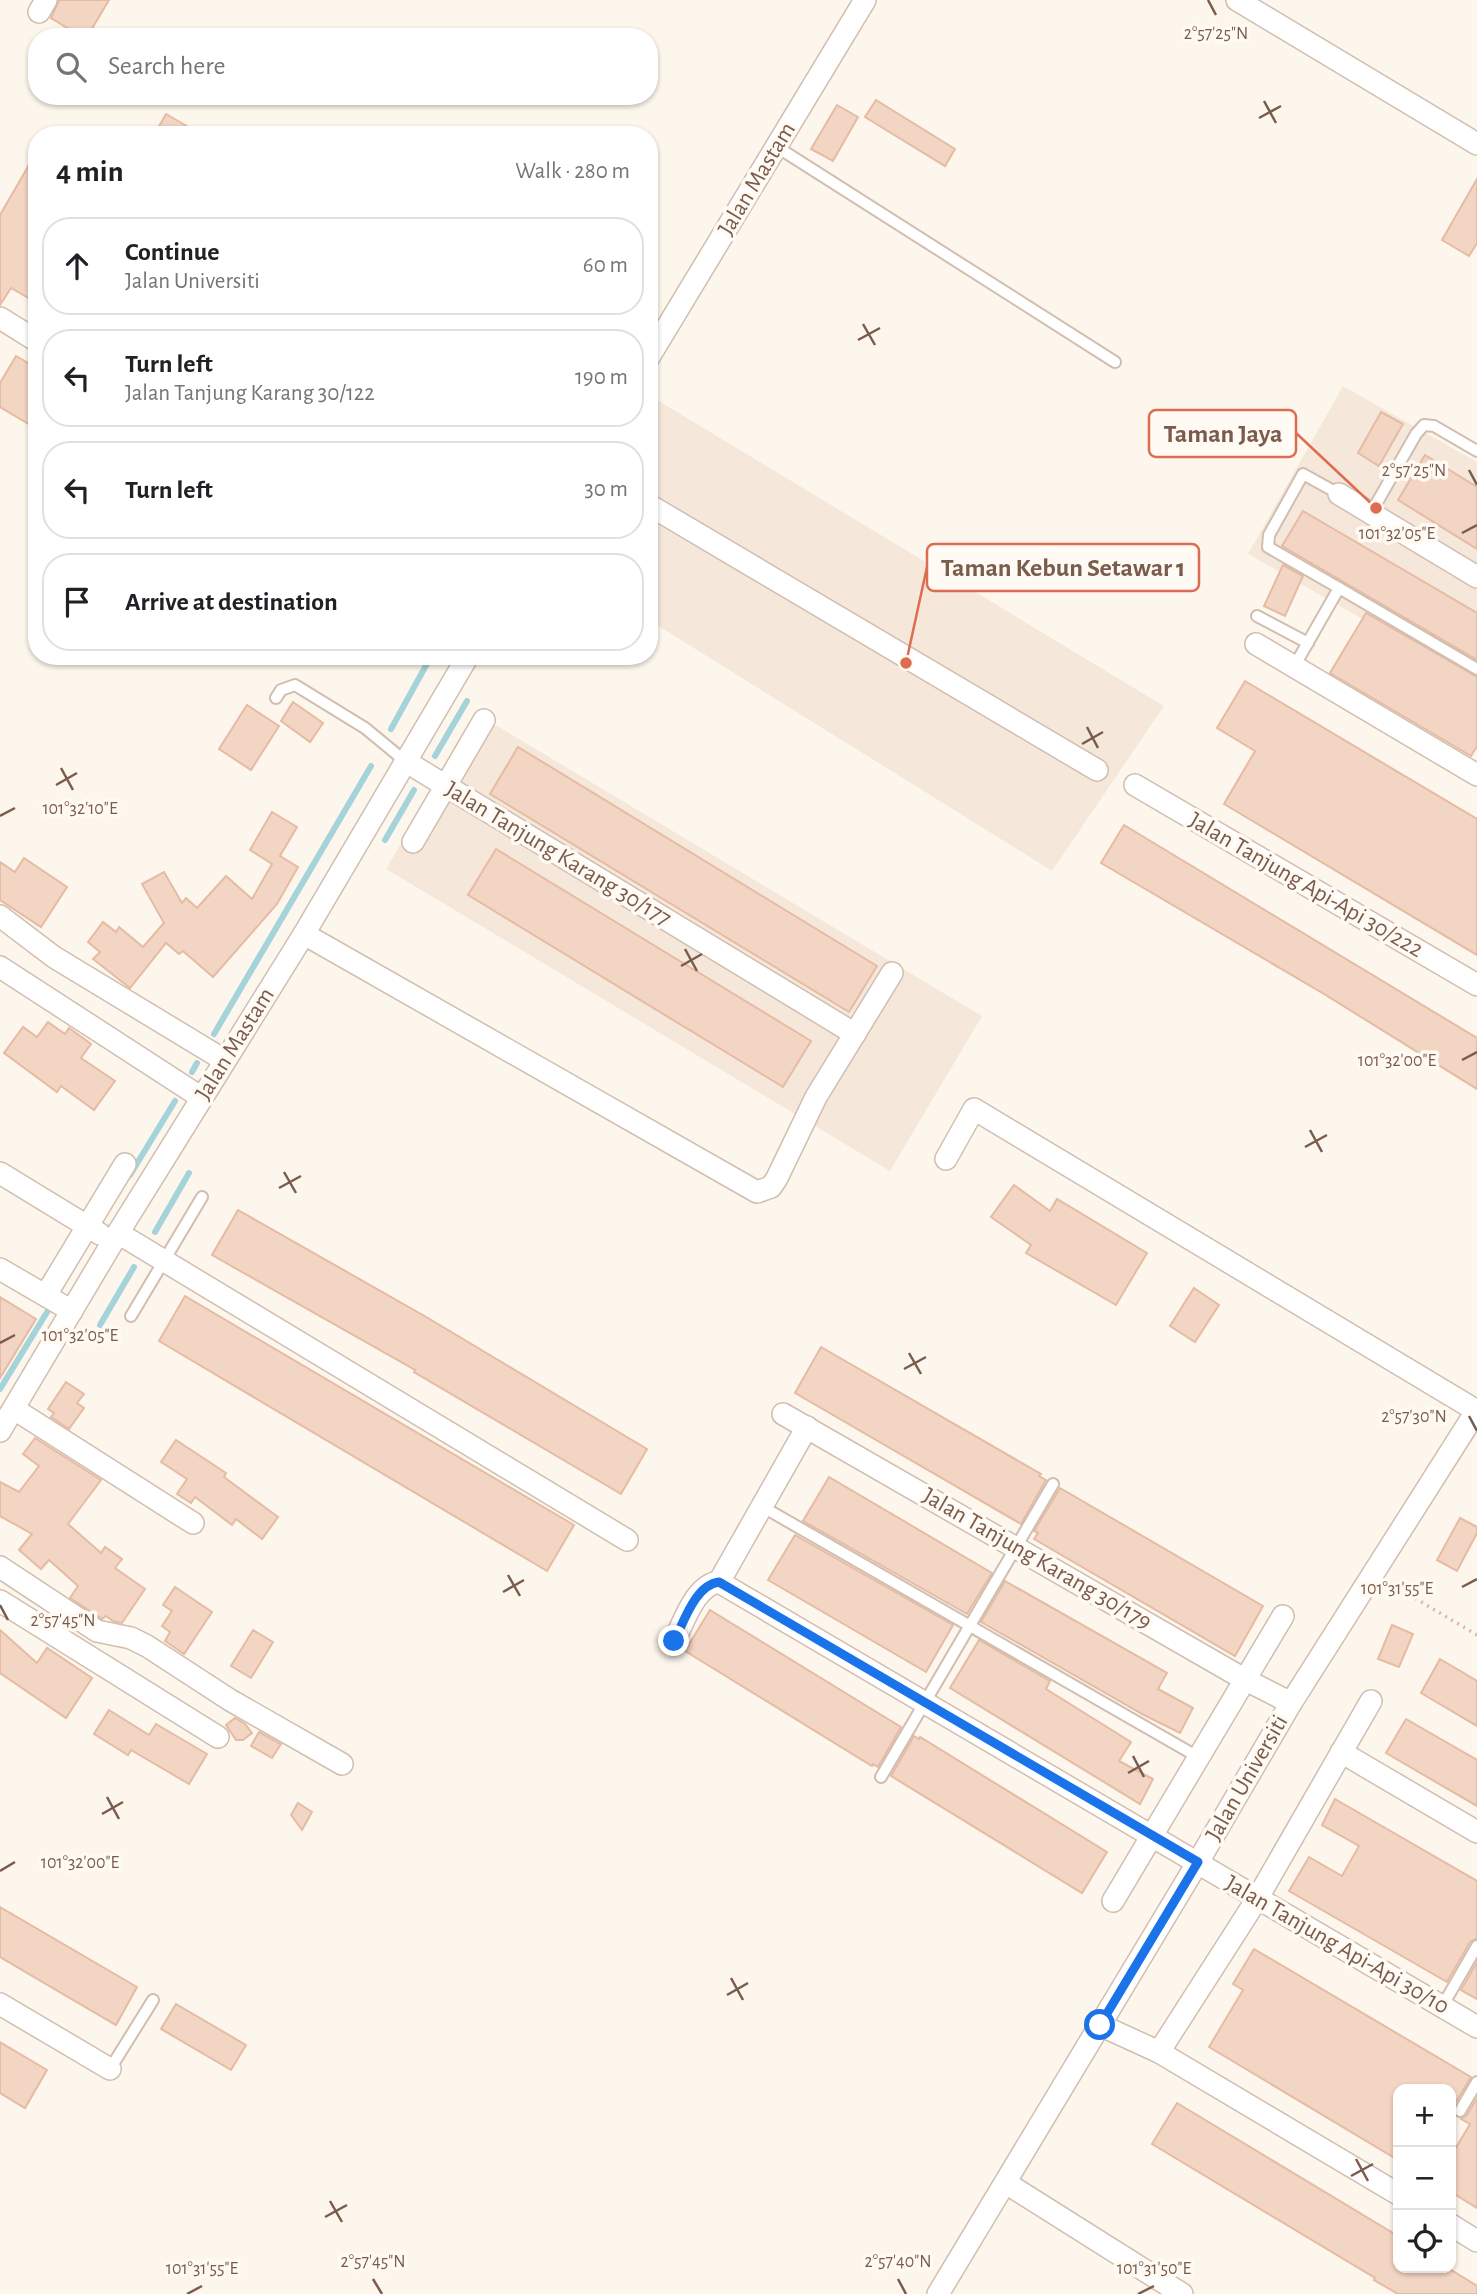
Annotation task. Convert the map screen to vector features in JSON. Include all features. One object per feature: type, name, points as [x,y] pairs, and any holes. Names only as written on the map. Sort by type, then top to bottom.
[{"type":"street","name":"Jalan Mastam","points":[[658,343],[865,0]]},
{"type":"street","points":[[1237,0],[1477,144]]},
{"type":"street","points":[[0,318],[28,335]]},
{"type":"street","points":[[1339,494],[1477,577]]},
{"type":"street","points":[[658,510],[1097,770]]},
{"type":"street","points":[[1256,645],[1475,769]]},
{"type":"street","name":"Jalan Mastam","points":[[0,1431],[69,1310],[304,934],[463,665]]},
{"type":"street","points":[[413,842],[485,720]]},
{"type":"street","name":"Jalan Tanjung Karang 30/177","points":[[405,761],[855,1034]]},
{"type":"street","name":"Jalan Tanjung Api-Api 30/222","points":[[1135,785],[1477,985]]},
{"type":"street","points":[[0,916],[54,957],[224,1060]]},
{"type":"street","points":[[304,934],[757,1192],[771,1187],[777,1178],[816,1097],[892,973]]},
{"type":"street","points":[[0,967],[202,1098]]},
{"type":"street","points":[[946,1159],[974,1109],[1477,1410]]},
{"type":"street","points":[[46,1291],[125,1164]]},
{"type":"street","points":[[0,1173],[88,1227],[164,1261],[627,1540]]},
{"type":"street","points":[[0,1269],[46,1291],[69,1310]]},
{"type":"street","points":[[14,1409],[193,1523]]},
{"type":"street","name":"Jalan Universiti","points":[[938,2294],[1291,1703],[1477,1410]]},
{"type":"street","name":"Jalan Tanjung Karang 30/179","points":[[783,1414],[1244,1679],[1291,1703]]},
{"type":"street","points":[[674,1641],[694,1603],[715,1583],[763,1507],[807,1427]]},
{"type":"street","points":[[0,1567],[97,1631],[131,1638],[147,1646],[230,1700],[342,1764]]},
{"type":"street","name":"Jalan Tanjung Api-Api 30/10","points":[[715,1583],[1198,1862],[1477,2027]]},
{"type":"street","points":[[0,1601],[218,1737]]},
{"type":"street","points":[[1113,1901],[1283,1616]]},
{"type":"street","points":[[1160,2052],[1257,1899],[1371,1701]]},
{"type":"street","points":[[1341,1752],[1477,1832]]},
{"type":"street","points":[[0,2004],[110,2069]]},
{"type":"street","points":[[1100,2025],[1160,2052],[1393,2191]]},
{"type":"street","points":[[1006,2183],[1182,2294]]},
{"type":"street","points":[[1456,2228],[1477,2241]]},
{"type":"lane","points":[[777,146],[1115,362]]},
{"type":"lane","points":[[1371,513],[1416,434],[1424,425],[1434,426],[1477,451]]},
{"type":"lane","points":[[1339,494],[1303,474],[1269,536],[1268,547],[1477,669]]},
{"type":"lane","points":[[1295,666],[1339,587]]},
{"type":"lane","points":[[1257,616],[1308,643]]},
{"type":"lane","points":[[276,698],[281,690],[295,685],[365,728],[405,761]]},
{"type":"lane","points":[[131,1316],[202,1197]]},
{"type":"lane","points":[[881,1777],[1054,1485]]},
{"type":"lane","points":[[763,1507],[1198,1757]]},
{"type":"lane","points":[[1443,2006],[1477,1946]]},
{"type":"lane","points":[[110,2069],[153,2000]]},
{"type":"lane","points":[[1460,2111],[1477,2082]]},
{"type":"path","points":[[1373,1573],[1477,1634]]},
{"type":"shaded area","points":[[1343,386],[1477,462],[1477,684],[1248,554]]},
{"type":"shaded area","points":[[658,400],[1164,706],[1052,871],[658,626]]},
{"type":"shaded area","points":[[477,714],[982,1016],[890,1171],[386,869]]},
{"type":"building","points":[[59,0],[109,0],[92,28],[67,28],[51,18]]},
{"type":"building","points":[[876,100],[955,149],[945,166],[865,117]]},
{"type":"building","points":[[837,105],[858,117],[833,161],[811,149]]},
{"type":"building","points":[[166,114],[187,126],[159,126]]},
{"type":"building","points":[[28,167],[28,298],[11,288],[0,305],[0,215]]},
{"type":"building","points":[[1477,179],[1477,243],[1469,256],[1442,240]]},
{"type":"building","points":[[16,356],[28,363],[28,424],[0,407],[0,383]]},
{"type":"building","points":[[1381,412],[1403,424],[1379,466],[1358,453]]},
{"type":"building","points":[[1425,455],[1477,487],[1477,549],[1398,500]]},
{"type":"building","points":[[1303,511],[1477,613],[1477,660],[1282,546]]},
{"type":"building","points":[[1283,565],[1303,576],[1285,616],[1264,606]]},
{"type":"building","points":[[1366,613],[1477,677],[1477,746],[1471,756],[1330,673]]},
{"type":"building","points":[[1245,681],[1477,819],[1477,955],[1224,804],[1255,751],[1217,728]]},
{"type":"building","points":[[293,702],[323,723],[310,742],[281,721]]},
{"type":"building","points":[[247,705],[279,726],[251,770],[219,749]]},
{"type":"building","points":[[518,747],[877,966],[849,1012],[490,794]]},
{"type":"building","points":[[272,812],[297,827],[280,856],[298,867],[277,904],[213,977],[183,951],[179,954],[166,943],[130,988],[93,959],[100,952],[88,942],[103,922],[116,932],[119,927],[143,947],[164,923],[142,884],[164,872],[182,903],[186,898],[197,908],[226,876],[252,899],[272,864],[250,850]]},
{"type":"building","points":[[1124,825],[1477,1038],[1477,1089],[1324,994],[1101,863]]},
{"type":"building","points":[[496,849],[811,1041],[783,1087],[468,895]]},
{"type":"building","points":[[24,858],[67,887],[41,927],[0,900],[0,862],[15,872]]},
{"type":"building","points":[[48,1022],[65,1034],[69,1028],[91,1044],[81,1058],[115,1081],[94,1110],[61,1086],[57,1092],[4,1053],[23,1027],[37,1037]]},
{"type":"building","points":[[1014,1185],[1050,1211],[1057,1199],[1147,1253],[1116,1305],[1026,1253],[1031,1245],[991,1217]]},
{"type":"building","points":[[238,1210],[428,1318],[647,1449],[621,1494],[414,1372],[415,1370],[212,1255]]},
{"type":"building","points":[[1194,1288],[1219,1305],[1195,1342],[1170,1326]]},
{"type":"building","points":[[185,1296],[574,1525],[547,1571],[159,1341]]},
{"type":"building","points":[[0,1297],[36,1319],[0,1378]]},
{"type":"building","points":[[821,1347],[1041,1474],[1039,1476],[1046,1480],[1021,1524],[795,1393]]},
{"type":"building","points":[[66,1382],[84,1394],[77,1403],[84,1408],[69,1429],[51,1417],[54,1413],[48,1409]]},
{"type":"building","points":[[35,1438],[101,1480],[68,1524],[101,1553],[105,1547],[122,1559],[115,1568],[145,1589],[122,1623],[106,1616],[102,1619],[70,1598],[78,1586],[49,1560],[41,1569],[19,1550],[32,1534],[0,1516],[0,1482],[19,1492],[39,1466],[23,1454]]},
{"type":"building","points":[[176,1440],[226,1473],[224,1477],[278,1517],[262,1539],[236,1519],[232,1525],[195,1497],[191,1503],[177,1494],[187,1479],[161,1462]]},
{"type":"building","points":[[829,1477],[992,1573],[967,1614],[803,1521]]},
{"type":"building","points":[[1060,1488],[1263,1606],[1235,1656],[1034,1539],[1038,1533],[1034,1531]]},
{"type":"building","points":[[1460,1518],[1477,1527],[1477,1533],[1457,1571],[1437,1560]]},
{"type":"building","points":[[795,1535],[953,1625],[926,1672],[768,1580]]},
{"type":"building","points":[[1005,1581],[1167,1673],[1158,1689],[1193,1708],[1180,1733],[981,1622]]},
{"type":"building","points":[[175,1587],[212,1612],[184,1654],[165,1641],[170,1632],[162,1626],[172,1611],[163,1605]]},
{"type":"building","points":[[710,1610],[901,1727],[878,1767],[873,1764],[872,1766],[685,1651]]},
{"type":"building","points":[[1392,1625],[1413,1634],[1399,1667],[1378,1659]]},
{"type":"building","points":[[0,1630],[37,1663],[47,1648],[92,1678],[66,1718],[0,1673]]},
{"type":"building","points":[[253,1630],[273,1642],[251,1678],[231,1666]]},
{"type":"building","points":[[979,1640],[1050,1681],[1046,1689],[1131,1742],[1119,1761],[1153,1779],[1140,1804],[950,1688]]},
{"type":"building","points":[[1440,1659],[1477,1681],[1477,1726],[1421,1693]]},
{"type":"building","points":[[109,1710],[149,1735],[156,1724],[207,1754],[189,1784],[131,1750],[128,1755],[94,1734]]},
{"type":"building","points":[[235,1718],[245,1724],[252,1733],[243,1740],[236,1740],[226,1725]]},
{"type":"building","points":[[1406,1719],[1477,1760],[1477,1806],[1386,1753]]},
{"type":"building","points":[[259,1732],[281,1744],[272,1758],[251,1746]]},
{"type":"building","points":[[914,1736],[919,1739],[920,1737],[1107,1852],[1082,1893],[891,1776]]},
{"type":"building","points":[[1335,1799],[1477,1881],[1477,1938],[1470,1942],[1447,1982],[1289,1891],[1309,1857],[1342,1876],[1359,1846],[1322,1825]]},
{"type":"building","points":[[298,1803],[312,1812],[302,1830],[291,1815]]},
{"type":"building","points":[[0,1907],[137,1987],[116,2025],[0,1957]]},
{"type":"building","points":[[1254,1949],[1471,2077],[1456,2102],[1456,2084],[1393,2084],[1393,2157],[1209,2047],[1243,1990],[1233,1984]]},
{"type":"building","points":[[1477,1962],[1477,1999],[1461,1990]]},
{"type":"building","points":[[176,2004],[246,2045],[231,2070],[161,2029]]},
{"type":"building","points":[[0,2042],[47,2070],[25,2108],[0,2093]]},
{"type":"building","points":[[1477,2098],[1477,2208],[1456,2195],[1456,2148],[1470,2124],[1461,2119],[1467,2115]]},
{"type":"building","points":[[1177,2103],[1393,2233],[1393,2273],[1456,2273],[1477,2286],[1477,2294],[1398,2294],[1152,2144]]},
{"type":"waterway","points":[[391,729],[426,665]]},
{"type":"waterway","points":[[435,756],[467,701]]},
{"type":"waterway","points":[[214,1034],[371,766]]},
{"type":"waterway","points":[[385,840],[414,790]]},
{"type":"waterway","points":[[192,1072],[197,1063]]},
{"type":"waterway","points":[[130,1175],[175,1101]]},
{"type":"waterway","points":[[155,1232],[189,1173]]},
{"type":"waterway","points":[[100,1325],[134,1267]]},
{"type":"waterway","points":[[0,1389],[52,1304]]},
{"type":"place","name":"Taman Jaya","points":[[1376,508]]},
{"type":"place","name":"Taman Kebun Setawar 1","points":[[906,663]]},
{"type":"route","points":[[674,1641],[702,1591],[710,1583],[719,1582],[1198,1862],[1100,2025]]}]
